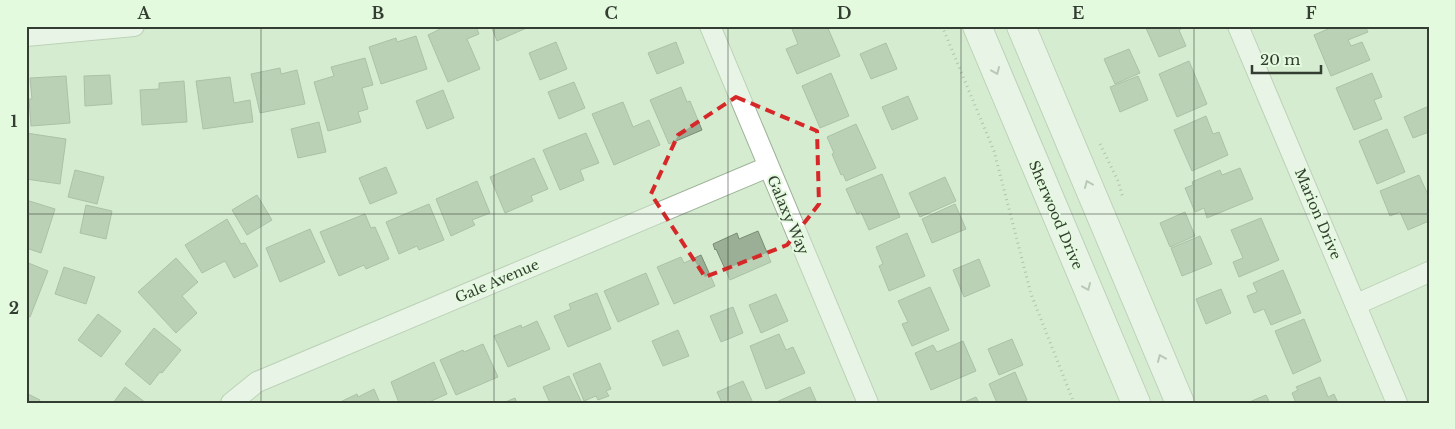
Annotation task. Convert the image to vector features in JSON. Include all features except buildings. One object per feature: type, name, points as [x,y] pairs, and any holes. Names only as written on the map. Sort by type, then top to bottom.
[{"type":"main road","name":"Sherwood Drive","points":[[976,26],[1136,403]]},
{"type":"main road","points":[[1021,26],[1180,403]]},
{"type":"street","points":[[26,36],[134,26]]},
{"type":"street","name":"Galaxy Way","points":[[710,26],[868,403]]},
{"type":"street","name":"Marion Drive","points":[[1238,26],[1397,403]]},
{"type":"street","name":"Gale Avenue","points":[[231,403],[257,382],[768,167]]},
{"type":"street","points":[[1356,304],[1429,272]]},
{"type":"path","points":[[942,26],[994,151],[1031,294],[1074,403]]},
{"type":"highlighted area","points":[[736,97],[817,131],[819,204],[787,245],[705,277],[651,194],[678,135]]}]
